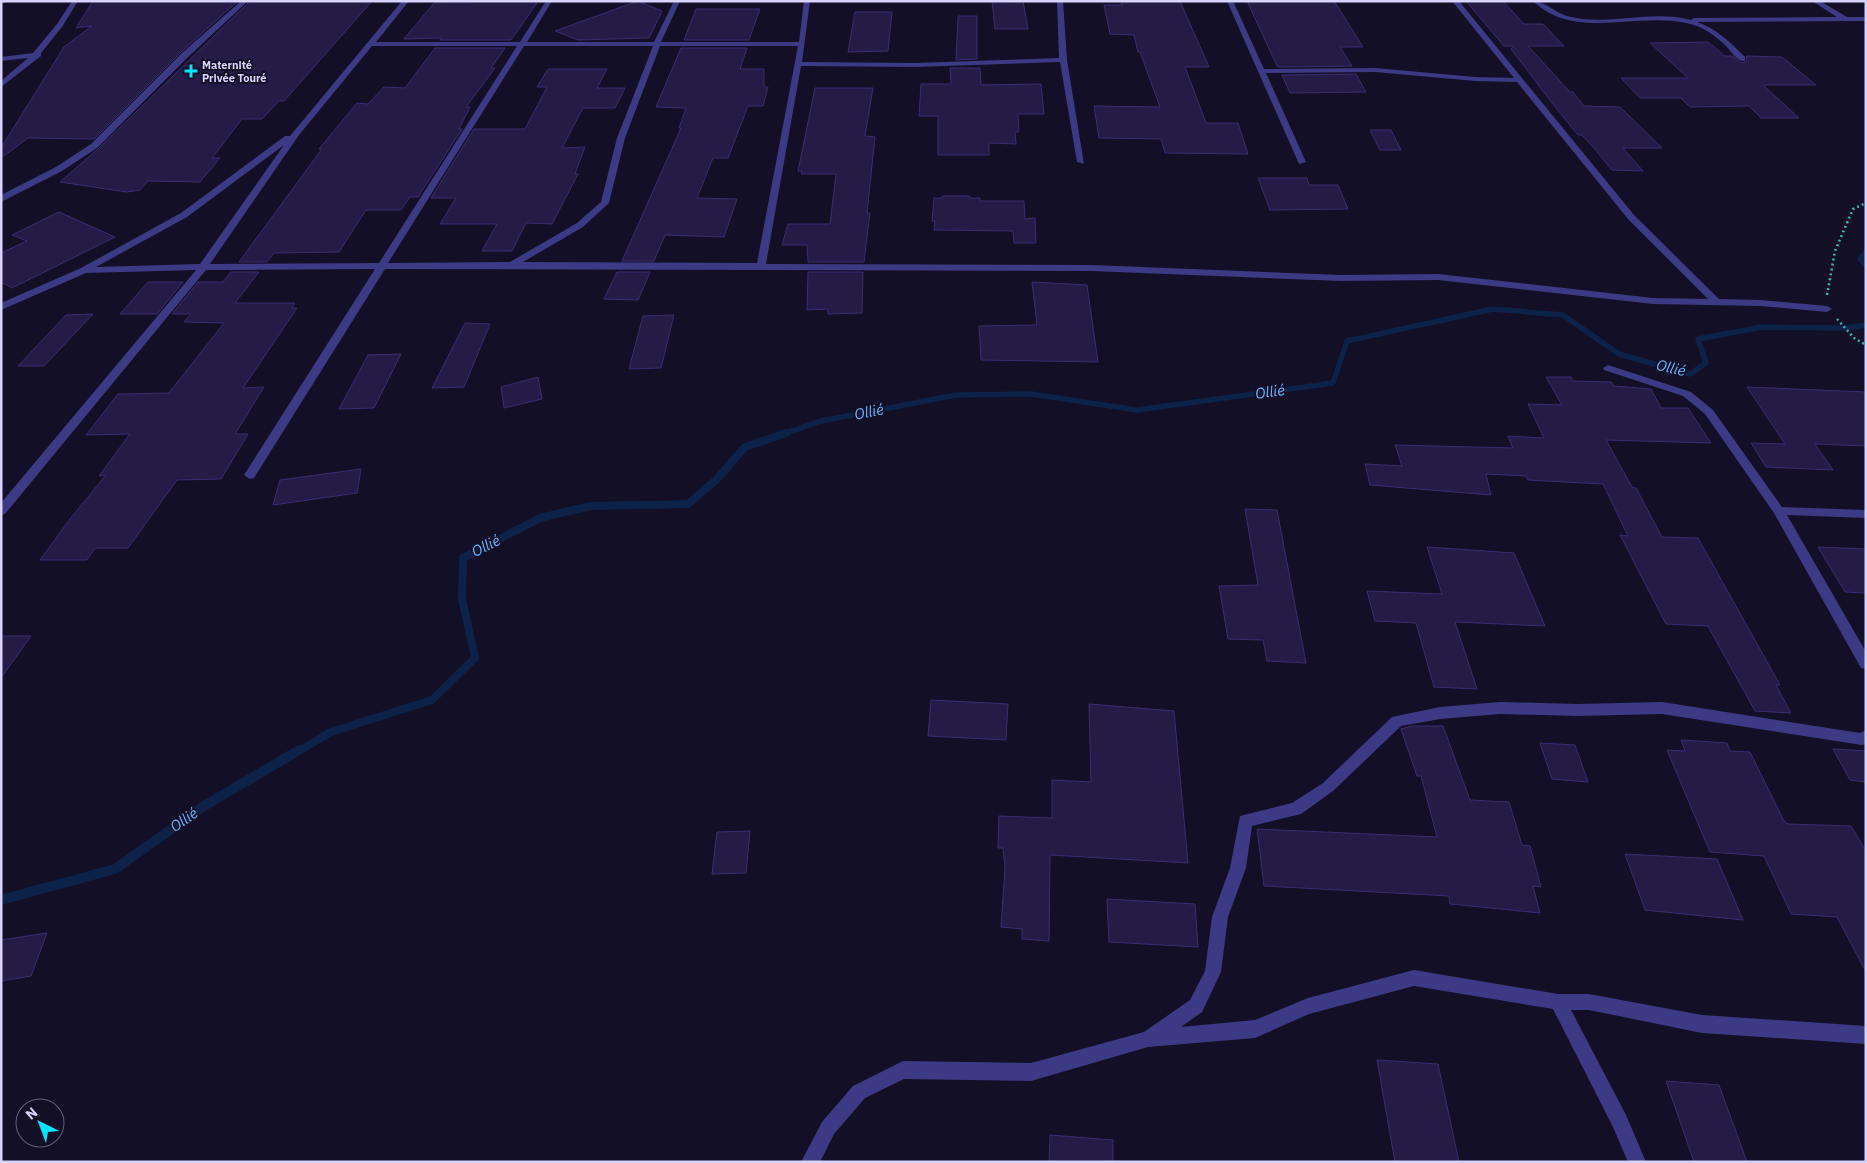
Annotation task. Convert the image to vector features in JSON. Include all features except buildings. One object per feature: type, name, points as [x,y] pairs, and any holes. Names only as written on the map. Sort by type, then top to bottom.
[{"type":"street","points":[[1,2],[8,1]]},
{"type":"street","points":[[1,85],[38,54],[66,19],[75,1]]},
{"type":"street","points":[[1,199],[59,169],[94,146],[185,55],[245,1]]},
{"type":"street","points":[[1,511],[203,267],[296,132],[406,1]]},
{"type":"street","points":[[250,475],[549,1]]},
{"type":"street","points":[[512,265],[580,225],[605,203],[621,138],[657,44],[677,1]]},
{"type":"street","points":[[761,265],[802,44],[807,1]]},
{"type":"street","points":[[1060,1],[1063,60],[1081,162]]},
{"type":"street","points":[[1230,1],[1302,162]]},
{"type":"street","points":[[1455,1],[1631,217],[1716,302]]},
{"type":"street","points":[[1536,1],[1550,14],[1575,19],[1866,19]]},
{"type":"street","points":[[1815,1],[1846,19]]},
{"type":"street","points":[[1674,20],[1706,28],[1742,59]]},
{"type":"street","points":[[370,44],[802,44]]},
{"type":"street","points":[[1,59],[38,54]]},
{"type":"street","points":[[797,64],[915,64],[1063,60]]},
{"type":"street","points":[[1262,71],[1375,70],[1475,79],[1520,80]]},
{"type":"street","points":[[1,307],[84,270],[184,215],[296,132]]},
{"type":"street","points":[[84,270],[203,267],[512,265],[1092,268],[1341,278],[1438,277],[1653,301],[1760,303],[1827,309]]},
{"type":"street","points":[[1608,368],[1687,394],[1709,412],[1779,511],[1866,664]]},
{"type":"street","points":[[1779,511],[1866,514]]},
{"type":"street","points":[[1148,1039],[1196,1006],[1213,972],[1220,918],[1238,868],[1245,821],[1296,809],[1328,787],[1397,721],[1440,713],[1500,708],[1577,710],[1662,708],[1862,739],[1866,736]]},
{"type":"street","points":[[810,1162],[828,1128],[859,1092],[903,1070],[1031,1072],[1148,1039],[1255,1029],[1308,1006],[1414,978],[1558,1002],[1588,1002],[1702,1024],[1866,1035]]},
{"type":"street","points":[[1558,1002],[1620,1121],[1637,1162]]},
{"type":"path","points":[[1866,203],[1853,209],[1835,251],[1828,285],[1827,309],[1854,338],[1866,345]]},
{"type":"waterway","name":"Ollié","points":[[1866,252],[1860,259],[1866,265]]},
{"type":"waterway","name":"Ollié","points":[[783,434],[821,421],[956,395],[1031,394],[1137,410],[1333,383],[1347,341],[1493,309],[1563,315],[1619,354],[1690,374],[1706,363],[1698,339],[1762,327],[1845,328],[1866,325]]},
{"type":"waterway","name":"Ollié","points":[[297,752],[331,732],[432,700],[475,658],[462,599],[463,558],[540,518],[590,506],[688,504],[716,480],[745,447],[786,433]]},
{"type":"waterway","name":"Ollié","points":[[1,900],[115,869],[204,806],[299,750]]},
{"type":"place","name":"Maternité Privée Touré","points":[[191,71]]}]
